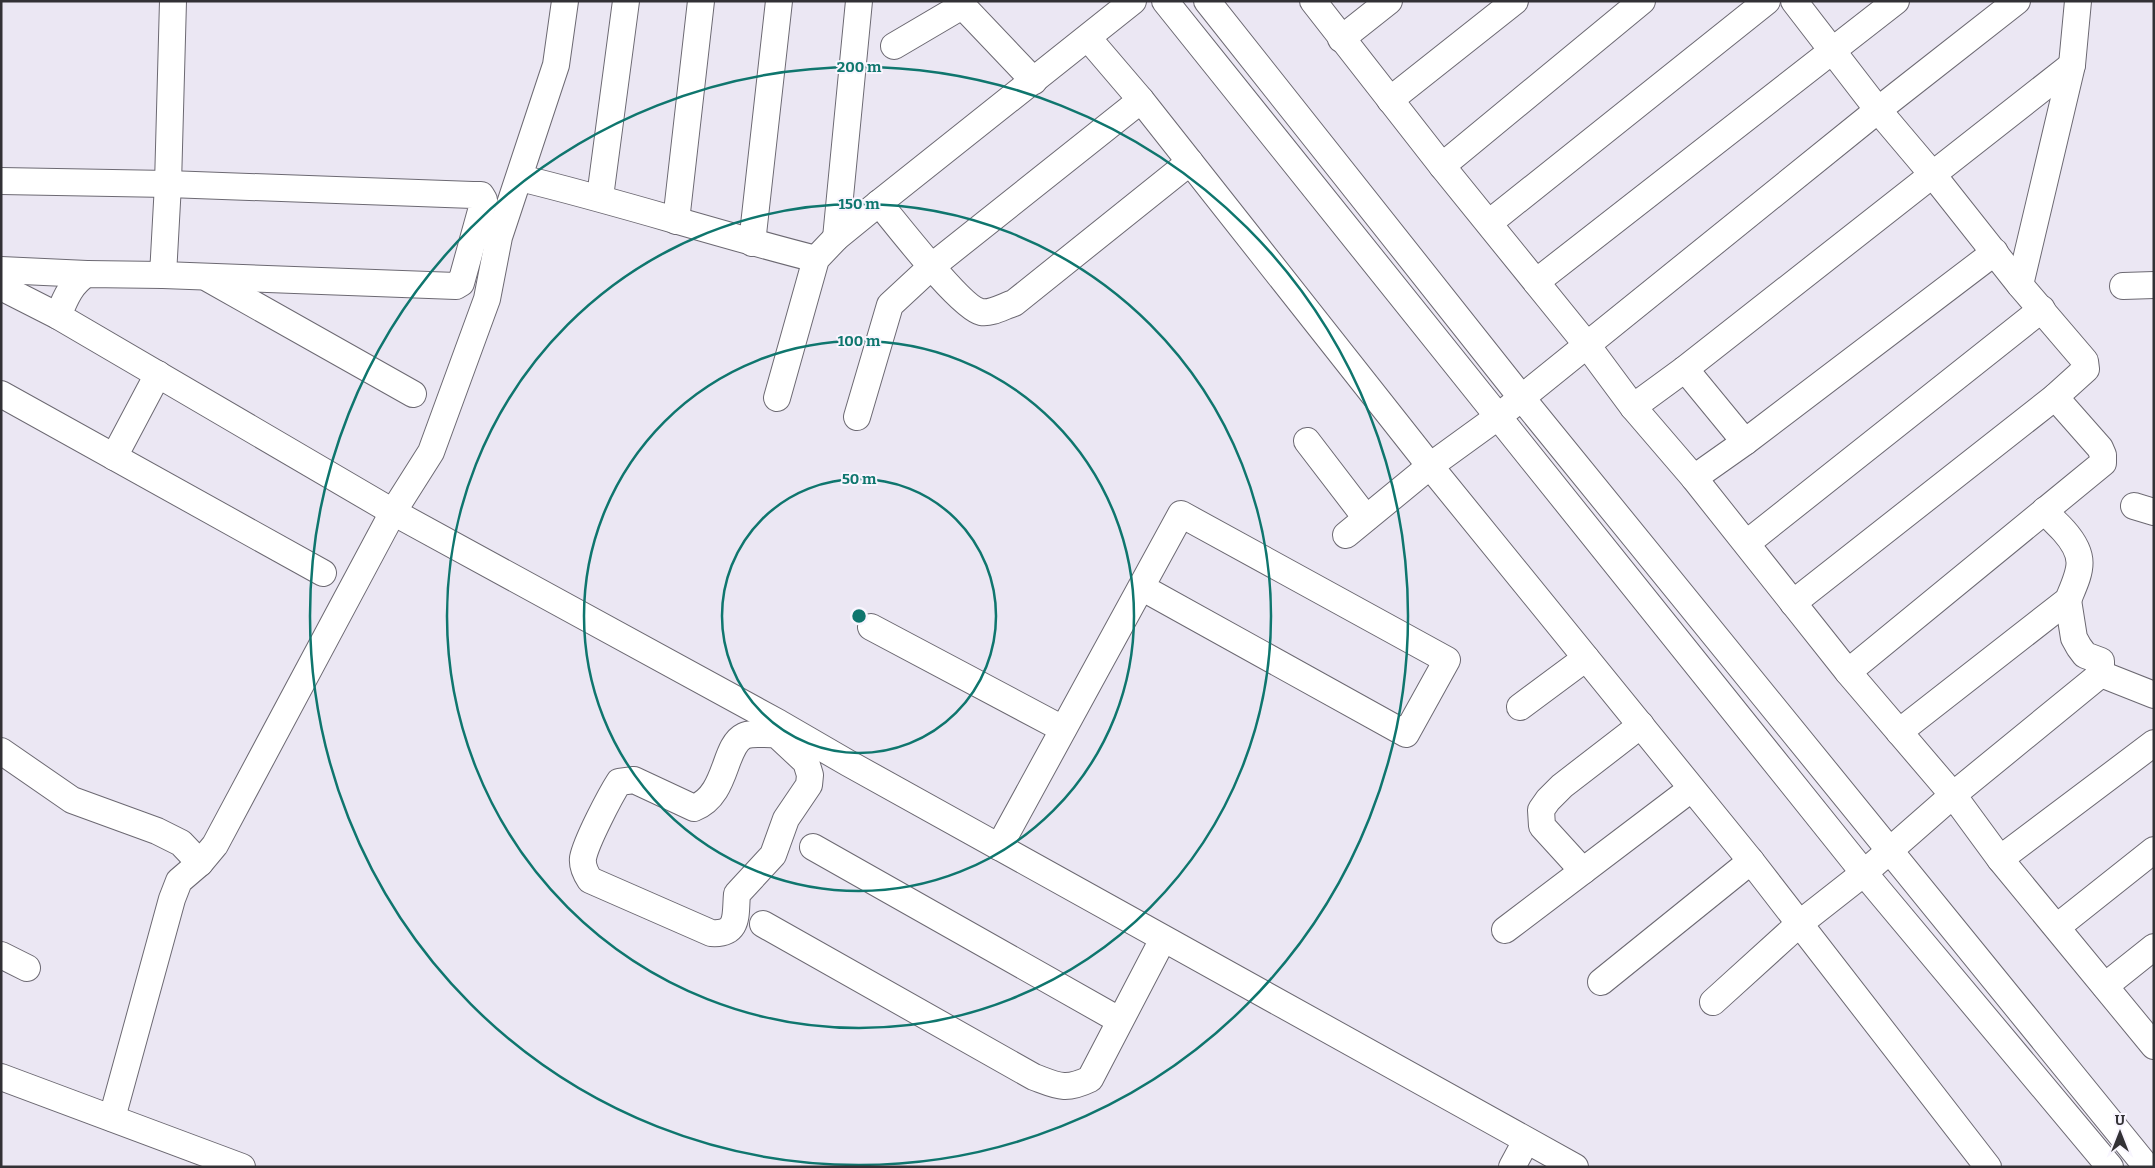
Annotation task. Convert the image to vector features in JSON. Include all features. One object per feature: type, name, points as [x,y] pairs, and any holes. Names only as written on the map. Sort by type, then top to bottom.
[{"type":"street","points":[[162,275],[168,184],[173,1]]},
{"type":"street","points":[[112,1118],[172,899],[179,881],[200,863],[215,845],[394,512],[431,452],[486,299],[499,237],[556,65],[565,1]]},
{"type":"street","points":[[600,197],[626,1]]},
{"type":"street","points":[[676,221],[702,1]]},
{"type":"street","points":[[752,243],[779,1]]},
{"type":"street","points":[[836,238],[859,1]]},
{"type":"street","points":[[777,398],[816,259],[836,238],[879,203],[1133,1]]},
{"type":"street","points":[[1165,1],[1864,873],[2110,1167]]},
{"type":"street","points":[[1206,1],[1521,397],[2148,1167]]},
{"type":"street","points":[[1313,1],[1442,166],[1587,345],[1633,407],[1747,543],[1792,604],[1848,672],[1953,795],[2000,859],[2154,1046]]},
{"type":"street","points":[[1341,39],[1389,1]]},
{"type":"street","points":[[1390,100],[1515,1]]},
{"type":"street","points":[[1442,166],[1642,1]]},
{"type":"street","points":[[1489,223],[1767,1]]},
{"type":"street","points":[[1792,604],[2055,397],[2086,369],[2086,361],[2020,285],[1933,175],[1878,110],[1794,1]]},
{"type":"street","points":[[1536,282],[1896,1]]},
{"type":"street","points":[[1346,534],[1430,466],[1499,416],[1878,110],[2017,1]]},
{"type":"street","points":[[2020,285],[2072,65],[2078,1]]},
{"type":"street","points":[[894,46],[960,4],[1034,81]]},
{"type":"street","points":[[1088,38],[1142,100],[1430,466],[1691,789],[1752,861],[1988,1167]]},
{"type":"street","points":[[1633,407],[1685,369],[2072,65]]},
{"type":"street","points":[[857,417],[890,306],[932,267],[1142,100]]},
{"type":"street","points":[[879,203],[932,267],[976,310],[989,312],[1014,303],[1190,162]]},
{"type":"street","points":[[520,178],[600,197],[752,243],[816,259]]},
{"type":"street","points":[[1,181],[168,184],[473,194],[481,196],[484,200],[461,283],[456,286],[1,270]]},
{"type":"street","points":[[1694,478],[1745,442],[1995,252]]},
{"type":"street","points":[[58,316],[70,290],[77,280],[88,274]]},
{"type":"street","points":[[205,277],[413,394]]},
{"type":"street","points":[[2123,286],[2154,285]]},
{"type":"street","points":[[1,287],[58,316],[394,512],[777,728],[999,847],[1526,1142],[1575,1167]]},
{"type":"street","points":[[1747,543],[2042,309]]},
{"type":"street","points":[[1685,369],[1745,442]]},
{"type":"street","points":[[114,457],[158,374]]},
{"type":"street","points":[[1,394],[323,573]]},
{"type":"street","points":[[1848,672],[2103,463],[2100,448],[2055,397]]},
{"type":"street","points":[[1306,441],[1366,518]]},
{"type":"street","points":[[1900,732],[2068,600],[2079,573],[2080,556],[2076,546],[2045,510]]},
{"type":"street","points":[[999,847],[1181,514],[1447,660],[1406,734],[1142,587]]},
{"type":"street","points":[[2068,600],[2074,638],[2085,654],[2101,661],[2101,674]]},
{"type":"street","points":[[871,627],[1063,729]]},
{"type":"street","points":[[1520,707],[1586,658]]},
{"type":"street","points":[[2101,674],[2154,695]]},
{"type":"street","points":[[1713,1002],[1799,924],[1864,873],[1953,795],[2101,674]]},
{"type":"street","points":[[1583,871],[1542,826],[1540,820],[1542,810],[1548,800],[1562,786],[1640,725]]},
{"type":"street","points":[[777,728],[806,762],[810,775],[809,785],[786,819],[773,855],[737,894],[737,914],[728,930],[721,933],[711,933],[590,880],[586,875],[584,858],[610,796],[619,782],[634,780],[694,808],[710,798],[718,787],[737,741],[746,735],[777,728]]},
{"type":"street","points":[[2000,859],[2154,743]]},
{"type":"street","points":[[1,751],[72,800],[157,831],[181,844],[200,863]]},
{"type":"street","points":[[1505,930],[1691,789]]},
{"type":"street","points":[[813,847],[1119,1020]]},
{"type":"street","points":[[2057,927],[2154,850]]},
{"type":"street","points":[[1601,982],[1752,861]]},
{"type":"street","points":[[763,924],[1034,1077],[1062,1088],[1075,1086],[1090,1079],[1119,1020],[1163,939]]},
{"type":"street","points":[[2105,986],[2154,947]]},
{"type":"street","points":[[1,955],[27,968]]},
{"type":"street","points":[[1,1077],[242,1167]]},
{"type":"street","points":[[1512,1167],[1526,1142]]}]
